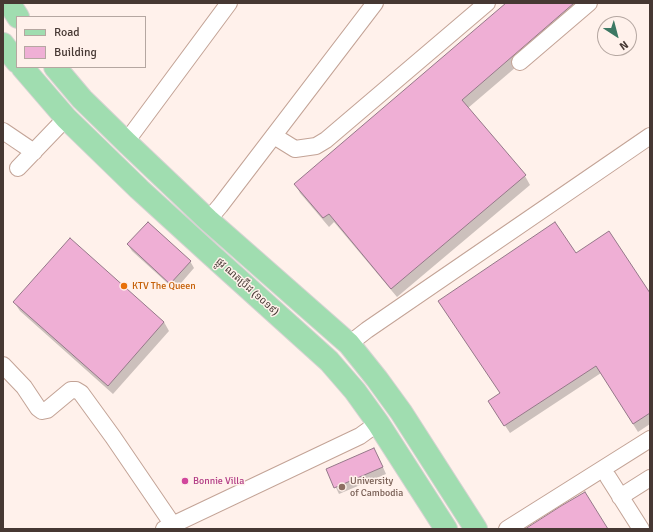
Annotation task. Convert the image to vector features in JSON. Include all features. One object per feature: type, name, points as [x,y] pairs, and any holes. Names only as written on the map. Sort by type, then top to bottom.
[{"type":"main road","points":[[9,3],[17,16]]},
{"type":"main road","points":[[3,44],[16,61]]},
{"type":"main road","name":"ផ្លូវ ណតប្រ៊ីដ (១០១៩)","points":[[23,68],[66,118],[139,189],[329,361],[355,391],[378,423],[446,529]]},
{"type":"main road","points":[[56,68],[82,99],[208,220],[349,344],[397,406],[476,529]]},
{"type":"street","points":[[126,142],[229,3]]},
{"type":"street","points":[[208,220],[375,3]]},
{"type":"street","points":[[274,136],[295,149],[316,146],[326,140],[487,3]]},
{"type":"street","points":[[520,62],[589,3]]},
{"type":"street","points":[[18,168],[66,118]]},
{"type":"street","points":[[3,131],[34,152]]},
{"type":"street","points":[[349,344],[367,330],[650,136]]},
{"type":"street","points":[[3,365],[24,387],[38,408],[42,411],[47,410],[71,390],[76,390],[81,393],[113,437],[168,527],[360,436],[378,423]]},
{"type":"street","points":[[507,529],[605,473],[650,438]]},
{"type":"street","points":[[605,473],[641,529]]},
{"type":"street","points":[[620,497],[650,478]]},
{"type":"building","points":[[506,3],[574,3],[462,100],[526,175],[391,289],[329,214],[323,218],[294,184]]},
{"type":"building","points":[[148,222],[191,261],[170,284],[127,244]]},
{"type":"building","points":[[555,222],[576,253],[609,231],[650,293],[650,413],[633,424],[596,366],[504,426],[488,401],[500,393],[438,301]]},
{"type":"building","points":[[70,238],[164,322],[108,386],[13,302]]},
{"type":"building","points":[[374,448],[383,467],[334,488],[326,469]]},
{"type":"building","points":[[585,492],[608,529],[525,529],[561,506]]},
{"type":"place","name":"KTV The Queen","points":[[124,286]]},
{"type":"place","name":"Bonnie Villa","points":[[185,481]]},
{"type":"place","name":"University of Cambodia","points":[[342,487]]}]
